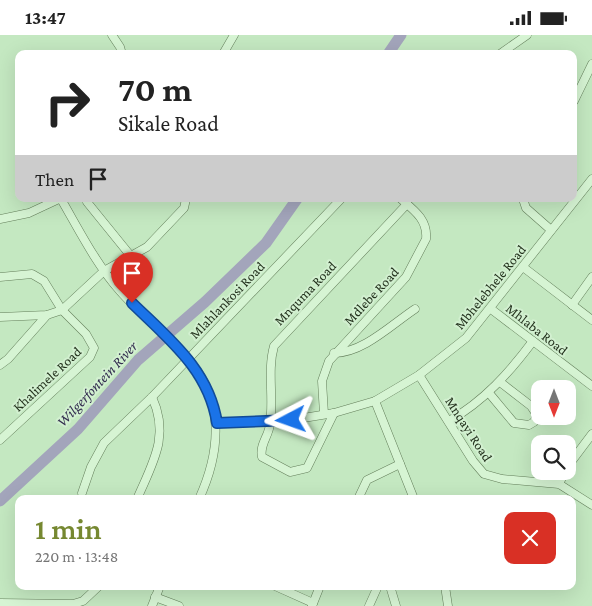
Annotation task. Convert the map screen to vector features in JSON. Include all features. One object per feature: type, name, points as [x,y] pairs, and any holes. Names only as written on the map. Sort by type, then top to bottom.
[{"type":"street","points":[[112,35],[121,50]]},
{"type":"street","points":[[225,50],[234,35]]},
{"type":"street","points":[[506,50],[527,35]]},
{"type":"street","points":[[577,95],[592,64]]},
{"type":"street","name":"Mbhelebhele Road","points":[[577,198],[592,179]]},
{"type":"street","points":[[0,219],[29,213],[53,202]]},
{"type":"street","points":[[62,202],[104,271],[121,293],[188,358],[211,395],[217,423],[214,461],[201,495]]},
{"type":"street","points":[[89,202],[130,255]]},
{"type":"street","points":[[0,317],[47,315],[62,310],[104,271],[147,247],[184,208],[185,202]]},
{"type":"street","name":"Mlahlankosi Road","points":[[82,493],[91,467],[104,443],[152,397],[338,202]]},
{"type":"street","name":"Mnquma Road","points":[[271,422],[272,355],[278,340],[403,202]]},
{"type":"street","name":"Mdlebe Road","points":[[324,414],[322,381],[326,367],[334,353],[390,295],[406,277],[417,260],[427,232],[423,220],[405,202]]},
{"type":"street","points":[[524,202],[526,208],[551,230]]},
{"type":"street","name":"Mbhelebhele Road","points":[[217,423],[271,422],[334,413],[375,401],[419,375],[456,348],[491,309],[574,202]]},
{"type":"street","points":[[523,267],[592,320]]},
{"type":"street","points":[[0,277],[25,274],[38,277],[44,281],[62,310]]},
{"type":"street","points":[[572,305],[592,277]]},
{"type":"street","points":[[334,353],[344,353],[360,346],[415,309]]},
{"type":"street","name":"Mhlaba Road","points":[[491,309],[592,386]]},
{"type":"street","name":"Khalimele Road","points":[[0,440],[93,352],[93,345],[86,334],[62,310]]},
{"type":"street","points":[[0,365],[47,315]]},
{"type":"street","points":[[449,421],[500,382],[533,341]]},
{"type":"street","name":"Mnqayi Road","points":[[419,375],[468,454],[484,474],[502,479],[559,484],[592,505]]},
{"type":"street","points":[[488,393],[514,423],[529,425],[534,422],[537,415],[531,406],[500,382]]},
{"type":"street","points":[[139,495],[153,462],[161,433],[159,414],[152,397]]},
{"type":"street","points":[[375,401],[412,495]]},
{"type":"street","points":[[271,422],[261,451],[262,457],[290,472],[302,471],[312,462],[334,413]]},
{"type":"street","points":[[576,455],[592,434]]},
{"type":"street","points":[[360,495],[367,480],[400,464]]},
{"type":"street","points":[[559,484],[561,480]]},
{"type":"street","points":[[0,603],[73,604],[83,601],[94,590]]},
{"type":"street","points":[[152,606],[158,590]]},
{"type":"street","points":[[283,590],[313,605],[319,590]]},
{"type":"street","points":[[369,606],[376,590]]},
{"type":"street","points":[[391,590],[396,606]]},
{"type":"street","points":[[446,590],[448,606]]},
{"type":"street","points":[[155,597],[179,606]]},
{"type":"waterway","name":"Wilgerfontein River","points":[[391,50],[401,35]]},
{"type":"waterway","name":"Wilgerfontein River","points":[[0,501],[78,429],[138,360],[205,302],[266,243],[295,202]]},
{"type":"route","points":[[132,303],[188,358],[211,395],[217,423],[291,420]]}]
